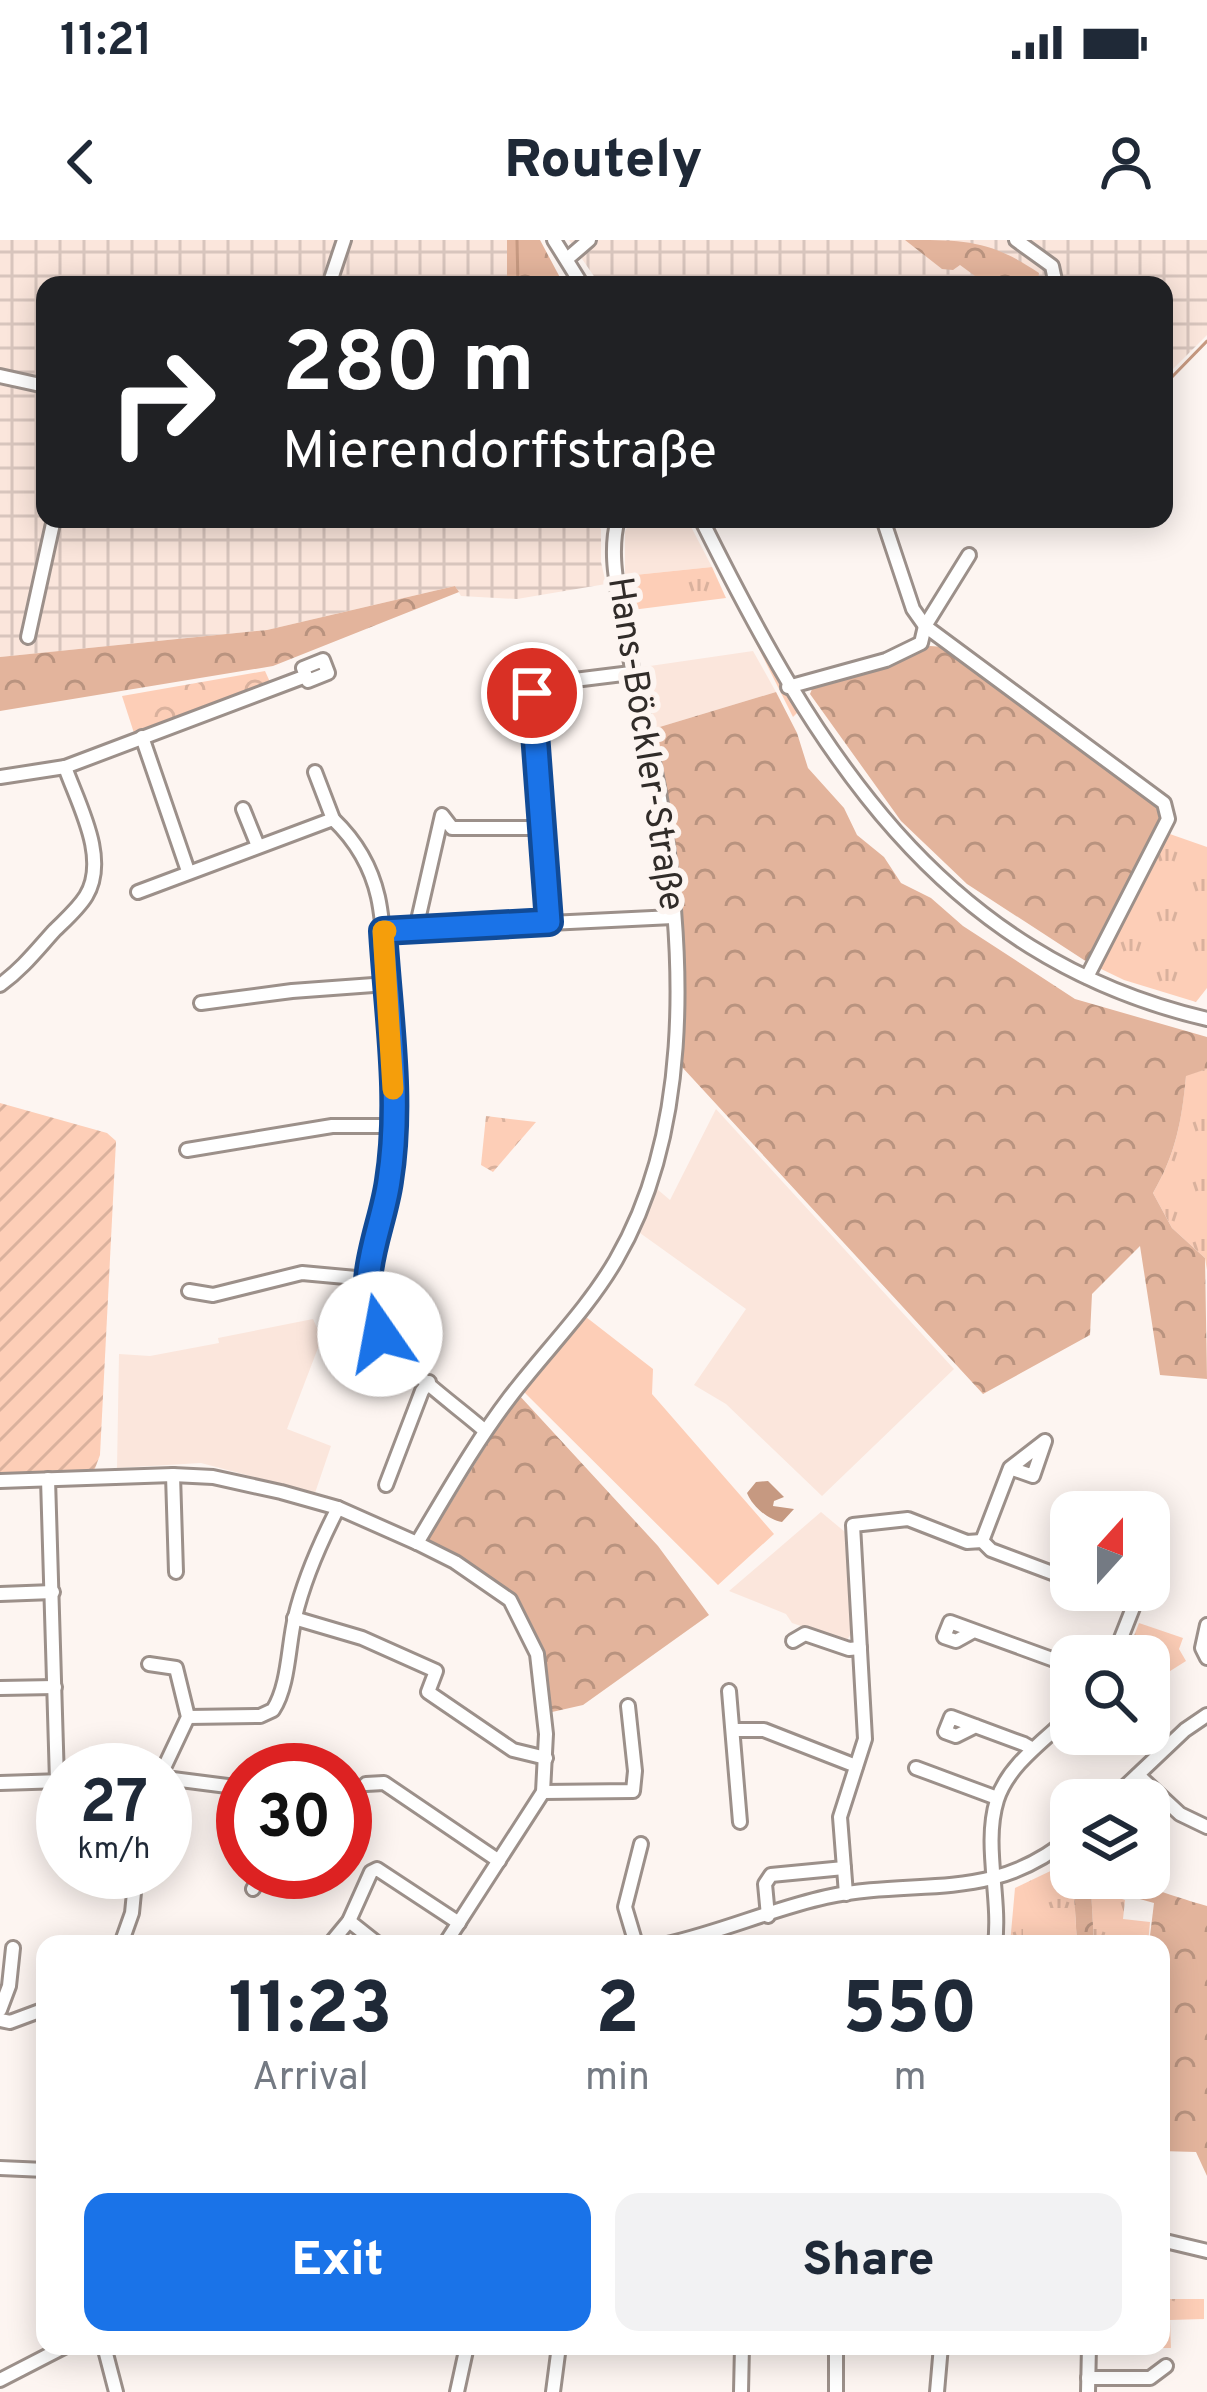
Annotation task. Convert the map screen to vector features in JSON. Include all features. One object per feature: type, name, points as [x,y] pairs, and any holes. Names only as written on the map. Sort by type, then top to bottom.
[{"type":"street","points":[[332,276],[344,240]]},
{"type":"street","points":[[554,240],[577,276]]},
{"type":"street","points":[[567,259],[589,240]]},
{"type":"street","points":[[1016,240],[1052,266],[1054,276]]},
{"type":"street","points":[[0,376],[36,384]]},
{"type":"street","points":[[28,637],[51,528]]},
{"type":"street","name":"Hans-Böckler-Straße","points":[[417,1543],[484,1430],[615,1261],[640,1211],[662,1148],[670,1107],[674,917],[664,821],[614,563],[615,528]]},
{"type":"street","points":[[705,528],[788,687],[893,833],[957,894],[1010,935],[1123,994],[1207,1019]]},
{"type":"street","points":[[886,528],[913,609],[925,626],[1165,803],[1168,819],[1087,977]]},
{"type":"street","points":[[788,687],[886,659],[921,643],[925,626],[969,555]]},
{"type":"street","points":[[549,922],[532,693],[542,684],[632,673]]},
{"type":"street","points":[[0,777],[64,767],[306,676]]},
{"type":"street","points":[[142,737],[188,871]]},
{"type":"street","points":[[0,985],[28,964],[92,884],[95,864],[64,767]]},
{"type":"street","points":[[315,772],[333,820],[354,839],[377,892],[383,931],[394,1126],[389,1182],[366,1303],[380,1334],[484,1430]]},
{"type":"street","points":[[243,809],[258,846]]},
{"type":"street","points":[[418,920],[442,814],[452,828],[545,828]]},
{"type":"street","points":[[138,892],[333,820]]},
{"type":"street","points":[[383,931],[674,917]]},
{"type":"street","points":[[201,1004],[387,984]]},
{"type":"street","points":[[187,1150],[332,1126],[394,1126]]},
{"type":"street","points":[[189,1291],[213,1295],[302,1273],[367,1279]]},
{"type":"street","points":[[386,1485],[429,1382]]},
{"type":"street","points":[[982,1540],[1010,1468]]},
{"type":"street","points":[[173,1474],[176,1572]]},
{"type":"street","points":[[0,1481],[173,1474],[213,1477],[338,1508],[455,1562],[510,1600],[537,1654],[546,1758],[543,1792],[451,1935]]},
{"type":"street","points":[[48,1479],[58,1743]]},
{"type":"street","points":[[188,1717],[260,1716],[272,1711],[309,1569],[338,1508]]},
{"type":"street","points":[[846,1894],[840,1817],[865,1739],[853,1525],[908,1519],[967,1542],[982,1540]]},
{"type":"street","points":[[982,1540],[991,1550],[1050,1572]]},
{"type":"street","points":[[0,1594],[53,1592]]},
{"type":"street","points":[[294,1618],[362,1638],[436,1672],[428,1692],[513,1750],[546,1758]]},
{"type":"street","points":[[1207,1625],[1202,1648],[1207,1658]]},
{"type":"street","points":[[974,1630],[1050,1658]]},
{"type":"street","points":[[793,1641],[805,1634],[848,1649],[860,1648]]},
{"type":"street","points":[[149,1664],[176,1668],[188,1717],[177,1743]]},
{"type":"street","points":[[0,1688],[56,1687]]},
{"type":"street","points":[[729,1691],[740,1822]]},
{"type":"street","points":[[543,1792],[633,1791],[628,1706]]},
{"type":"street","points":[[1134,1779],[1207,1715]]},
{"type":"street","points":[[976,1726],[1031,1748]]},
{"type":"street","points":[[733,1730],[764,1730],[856,1766]]},
{"type":"street","points":[[995,1935],[997,1798],[1031,1748],[1050,1732]]},
{"type":"street","points":[[916,1768],[997,1798]]},
{"type":"street","points":[[1138,1775],[1180,1814],[1207,1827]]},
{"type":"street","points":[[0,1783],[36,1782]]},
{"type":"street","points":[[372,1784],[384,1783],[499,1861]]},
{"type":"street","points":[[633,1935],[625,1906],[641,1844]]},
{"type":"street","points":[[719,1935],[846,1894],[994,1880],[1027,1868],[1050,1852]]},
{"type":"street","points":[[768,1916],[765,1884],[771,1875],[844,1868]]},
{"type":"street","points":[[337,1935],[349,1921],[371,1871],[377,1869],[459,1922]]},
{"type":"street","points":[[124,1935],[133,1899]]},
{"type":"street","points":[[349,1921],[367,1935]]},
{"type":"street","points":[[13,1948],[3,2005],[31,2017],[36,2014]]},
{"type":"street","points":[[0,2020],[10,2022],[24,2015]]},
{"type":"street","points":[[0,2168],[36,2170]]},
{"type":"street","points":[[1170,2242],[1207,2251]]},
{"type":"street","points":[[0,2380],[49,2355]]},
{"type":"street","points":[[106,2355],[116,2392]]},
{"type":"street","points":[[457,2392],[464,2355]]},
{"type":"street","points":[[553,2392],[559,2355]]},
{"type":"street","points":[[741,2392],[742,2355]]},
{"type":"street","points":[[836,2355],[836,2392]]},
{"type":"street","points":[[937,2392],[939,2355]]},
{"type":"street","points":[[1089,2355],[1088,2385],[1150,2378],[1166,2366]]},
{"type":"shaded area","points":[[0,240],[507,240],[507,276],[36,276],[36,375],[0,368]]},
{"type":"shaded area","points":[[569,240],[1207,240],[1207,335],[1173,369],[1173,276],[594,276]]},
{"type":"shaded area","points":[[0,382],[36,390],[36,528],[601,529],[606,584],[517,599],[461,596],[455,586],[267,630],[0,657]]},
{"type":"shaded area","points":[[627,528],[692,528],[712,567],[625,576]]},
{"type":"shaded area","points":[[753,651],[776,692],[653,729],[643,667]]},
{"type":"shaded area","points":[[716,1109],[954,1369],[822,1496],[726,1404],[694,1385],[746,1309],[640,1233],[657,1189],[670,1200]]},
{"type":"shaded area","points":[[313,1319],[325,1345],[318,1348],[287,1429],[331,1446],[315,1493],[201,1463],[117,1468],[119,1354],[150,1356]]},
{"type":"shaded area","points":[[768,1481],[784,1497],[773,1506],[794,1509],[782,1522],[761,1512],[747,1493],[756,1482]]},
{"type":"shaded area","points":[[821,1512],[845,1532],[852,1633],[846,1641],[792,1623],[786,1614],[729,1591]]},
{"type":"green space","points":[[507,240],[540,240],[559,276],[507,276]]},
{"type":"green space","points":[[905,240],[991,248],[1039,273],[975,276],[960,265],[942,269]]},
{"type":"green space","points":[[698,528],[799,711],[793,717]]},
{"type":"green space","points":[[712,567],[726,598],[632,610],[625,576]]},
{"type":"green space","points":[[455,586],[459,592],[273,666],[0,711],[0,657],[267,630]]},
{"type":"green space","points":[[930,646],[945,647],[1159,805],[1163,814],[1087,962],[967,884],[901,821],[810,694],[814,684]]},
{"type":"green space","points":[[265,671],[270,682],[134,733],[122,696]]},
{"type":"green space","points":[[776,692],[808,768],[844,808],[857,835],[884,857],[901,883],[931,898],[963,926],[1075,999],[1207,1037],[1207,1069],[1186,1076],[1177,1136],[1153,1193],[1172,1228],[1205,1258],[1207,1379],[1160,1375],[1140,1246],[1092,1294],[1090,1335],[983,1394],[682,1067],[684,982],[678,897],[653,729]]},
{"type":"green space","points":[[1167,833],[1207,847],[1207,988],[1196,1002],[1097,967]]},
{"type":"green space","points":[[1207,1069],[1207,1270],[1205,1258],[1172,1228],[1153,1193],[1177,1136],[1186,1075]]},
{"type":"green space","points":[[0,1103],[107,1133],[116,1141],[100,1455],[94,1471],[0,1475]]},
{"type":"green space","points":[[486,1116],[536,1122],[493,1172],[481,1165]]},
{"type":"green space","points":[[586,1317],[653,1369],[652,1394],[774,1534],[718,1585],[524,1392]]},
{"type":"green space","points":[[518,1394],[658,1546],[709,1615],[583,1705],[552,1712],[538,1652],[517,1607],[483,1572],[428,1540]]},
{"type":"green space","points":[[1139,1623],[1183,1638],[1179,1649],[1186,1661],[1170,1671],[1170,1635],[1134,1635]]},
{"type":"green space","points":[[1050,1871],[1050,1899],[1074,1899],[1075,1908],[1023,1908],[1023,1935],[1011,1935],[1015,1888]]},
{"type":"green space","points":[[1170,1895],[1207,1906],[1207,2176],[1196,2152],[1170,2151],[1170,1935],[1150,1935],[1154,1903],[1140,1899],[1170,1899]]},
{"type":"green space","points":[[1074,1899],[1092,1899],[1094,1935],[1076,1935]]},
{"type":"green space","points":[[1092,1899],[1125,1900],[1123,1919],[1150,1922],[1149,1935],[1094,1935]]},
{"type":"green space","points":[[1023,1908],[1075,1908],[1076,1935],[1023,1935]]},
{"type":"green space","points":[[1170,2299],[1204,2299],[1204,2319],[1170,2320]]},
{"type":"waterway","points":[[517,240],[518,276]]},
{"type":"waterway","points":[[1173,376],[1207,341]]},
{"type":"slow traffic","points":[[386,931],[393,1089]]},
{"type":"route","points":[[380,1334],[366,1303],[389,1182],[394,1126],[383,931],[549,922],[532,693]]}]
